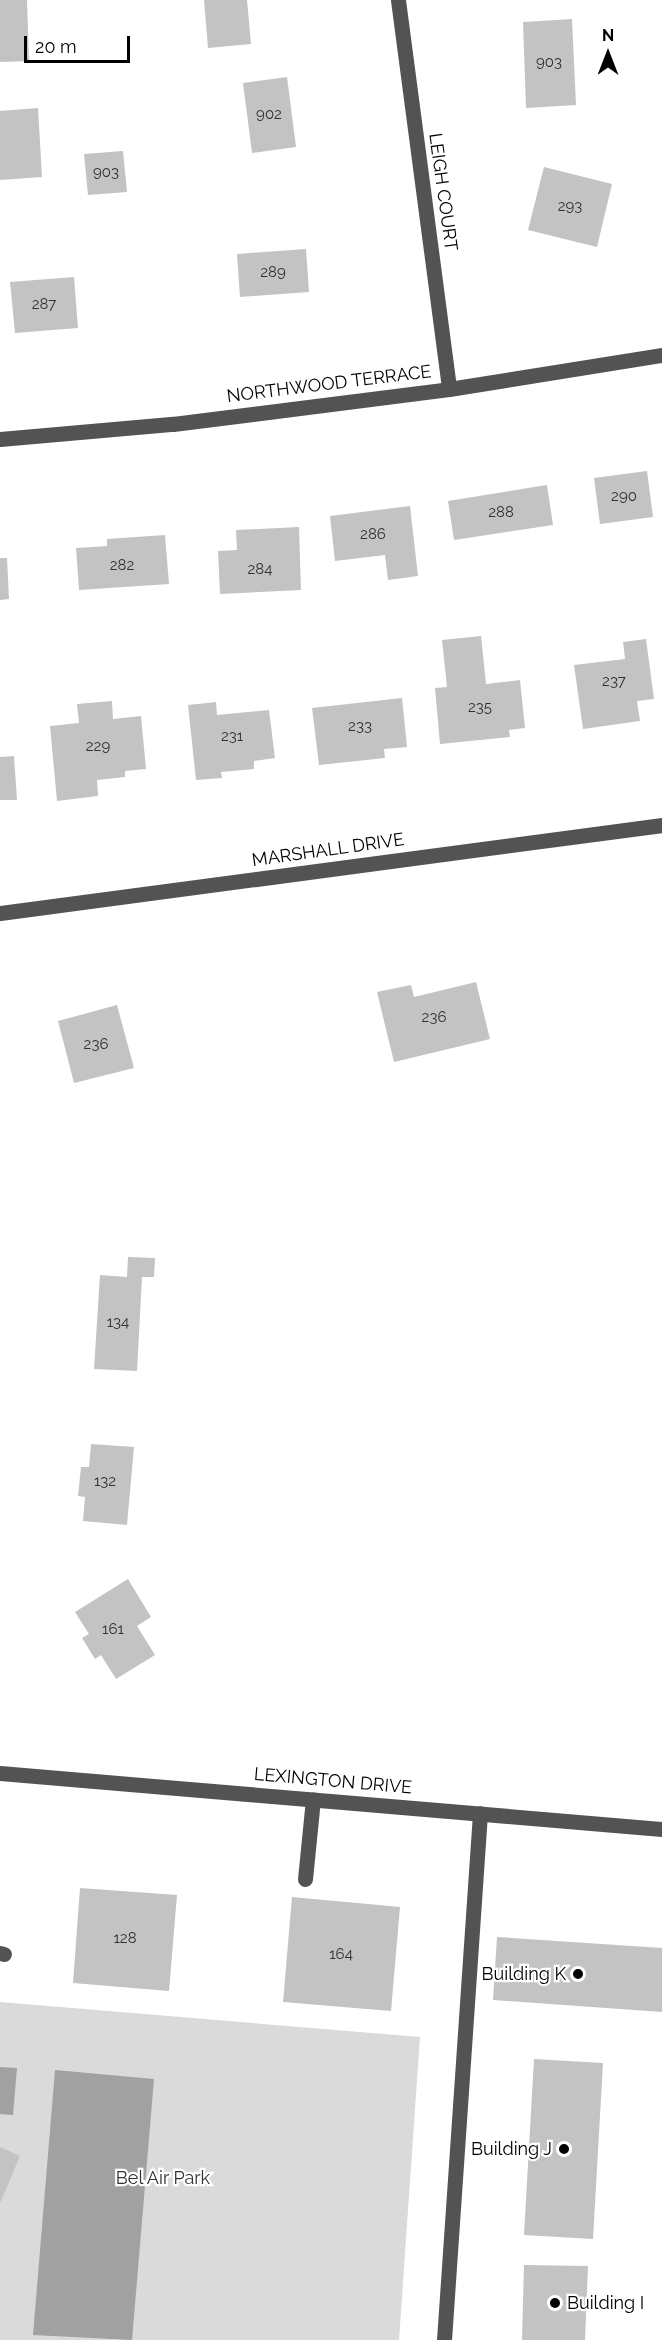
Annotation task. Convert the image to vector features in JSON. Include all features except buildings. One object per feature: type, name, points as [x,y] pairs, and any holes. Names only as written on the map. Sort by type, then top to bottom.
[{"type":"street","name":"LEIGH COURT","points":[[398,0],[450,389]]},
{"type":"street","name":"NORTHWOOD TERRACE","points":[[0,439],[173,424],[450,389],[662,356]]},
{"type":"street","name":"MARSHALL DRIVE","points":[[0,913],[662,825]]},
{"type":"street","name":"LEXINGTON DRIVE","points":[[0,1773],[662,1829]]},
{"type":"street","points":[[305,1878],[313,1798]]},
{"type":"street","points":[[444,2340],[480,1813]]},
{"type":"green space","name":"Bel Air Park","points":[[0,2002],[420,2037],[399,2340],[0,2340]]},
{"type":"shaded area","points":[[0,2067],[17,2068],[13,2115],[0,2114]]},
{"type":"shaded area","points":[[55,2070],[154,2079],[132,2340],[33,2335]]},
{"type":"place","name":"Building K","points":[[578,1974]]},
{"type":"place","name":"Building J","points":[[564,2149]]},
{"type":"place","name":"Building I","points":[[555,2303]]}]
